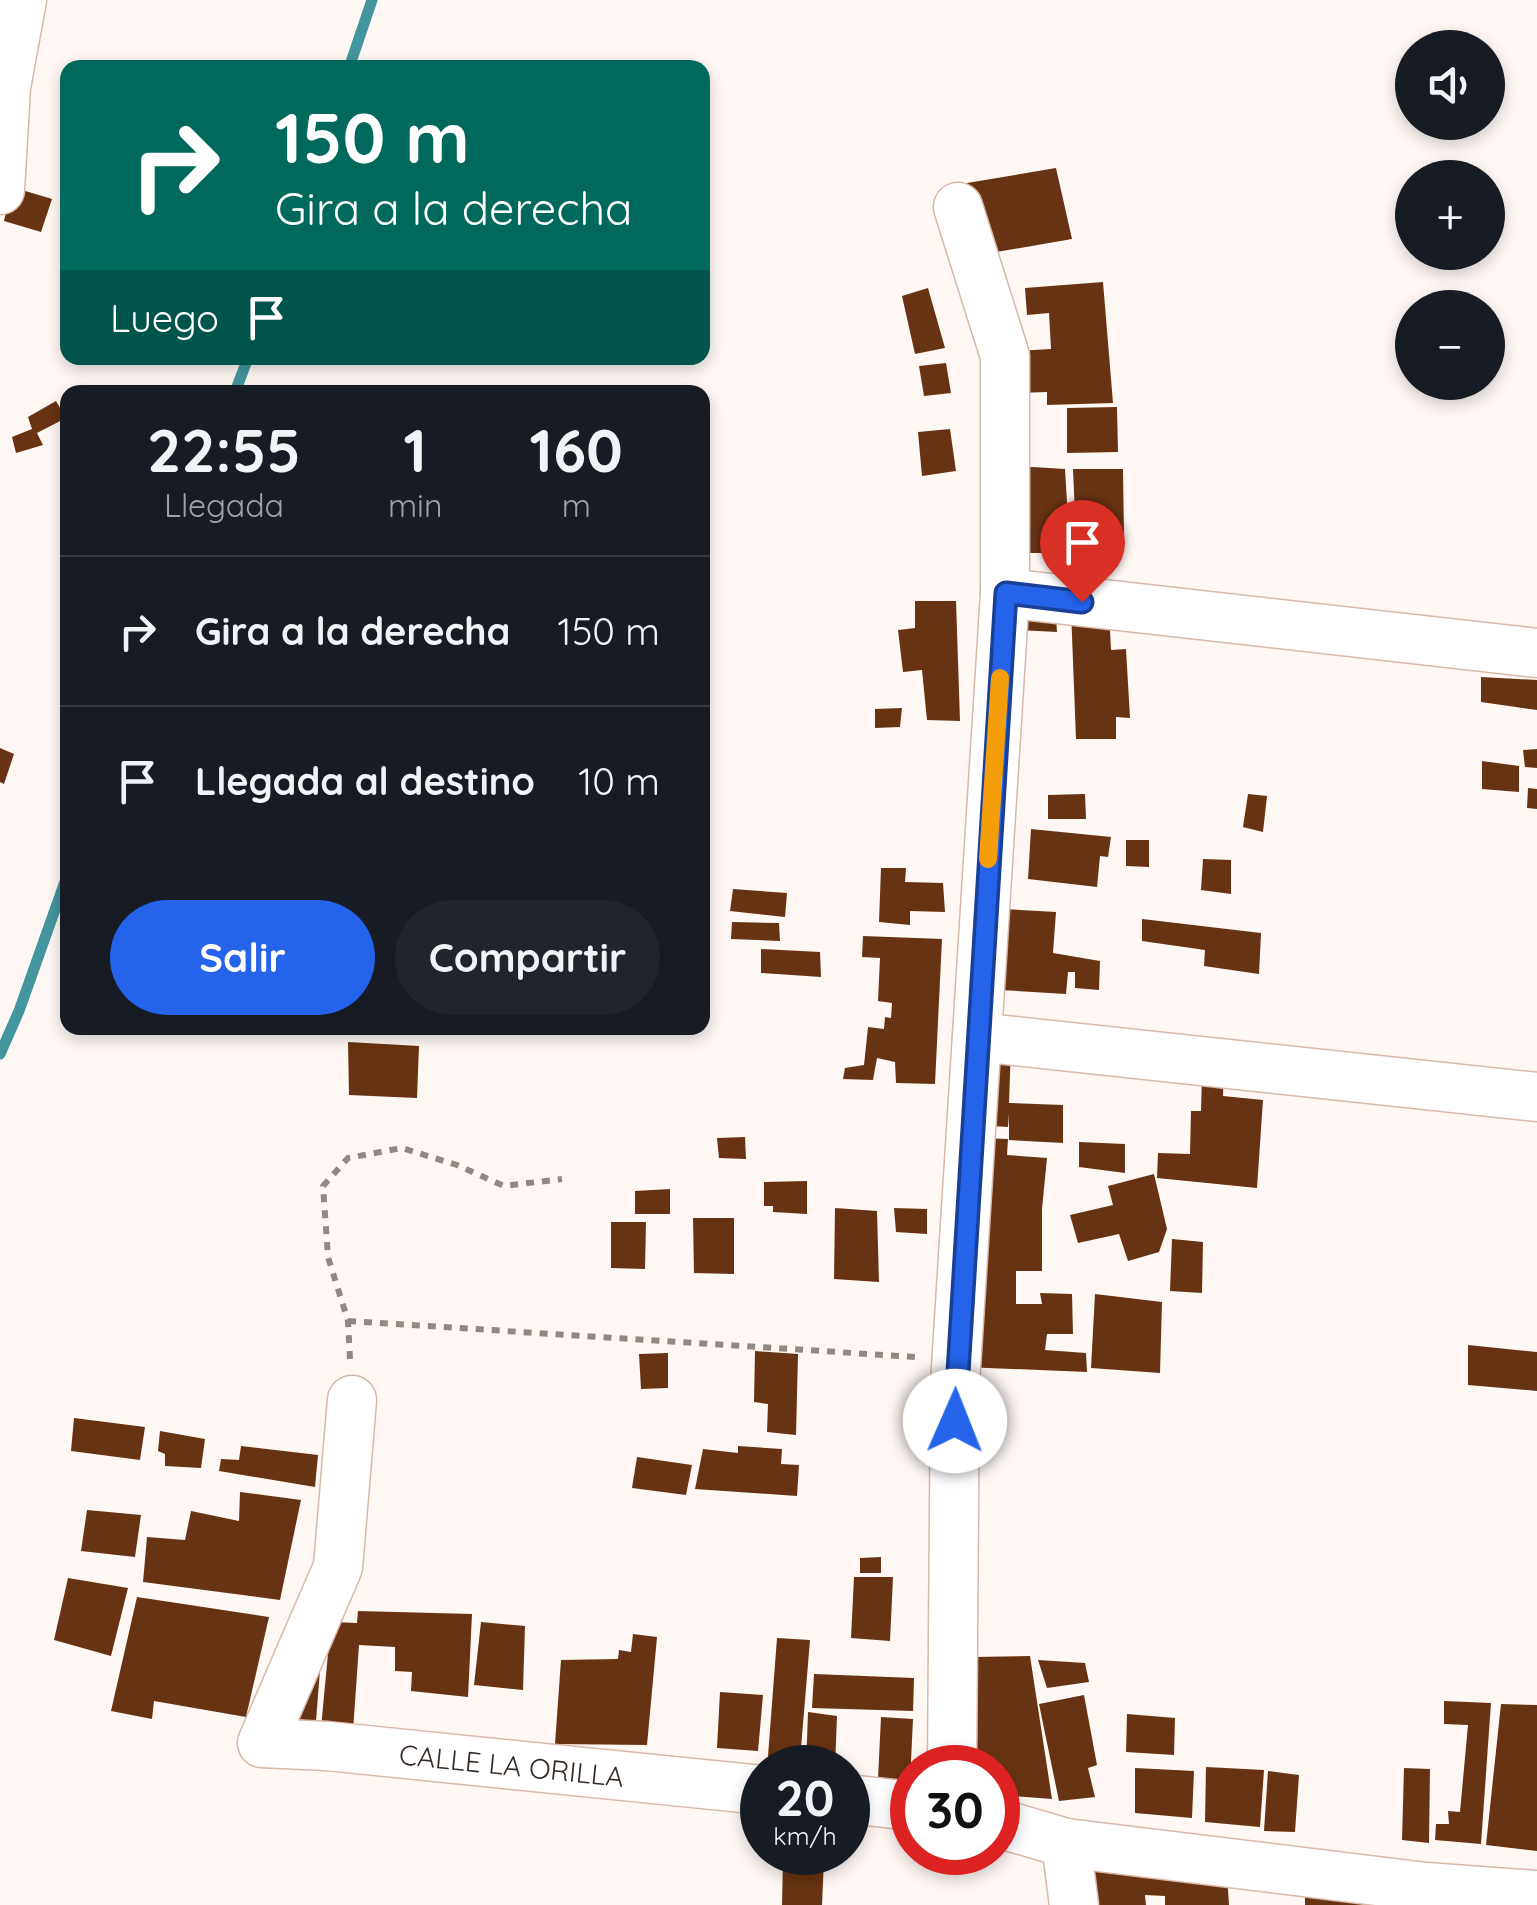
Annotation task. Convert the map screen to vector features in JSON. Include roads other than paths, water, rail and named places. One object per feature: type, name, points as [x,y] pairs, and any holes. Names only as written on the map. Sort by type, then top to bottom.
[{"type":"street","points":[[0,190],[6,87],[22,0]]},
{"type":"street","points":[[952,1745],[955,1383],[1006,593],[1005,356],[958,207]]},
{"type":"street","points":[[1006,593],[1537,653]]},
{"type":"street","points":[[977,1036],[1537,1097]]},
{"type":"street","name":"CALLE LA ORILLA","points":[[352,1400],[338,1567],[262,1744],[327,1746],[740,1788]]},
{"type":"street","points":[[1020,1829],[1066,1843],[1426,1887],[1537,1895]]},
{"type":"street","points":[[1066,1843],[1074,1905]]},
{"type":"waterway","points":[[352,60],[372,0]]},
{"type":"waterway","points":[[238,385],[245,365]]},
{"type":"waterway","points":[[0,1054],[60,896]]}]
